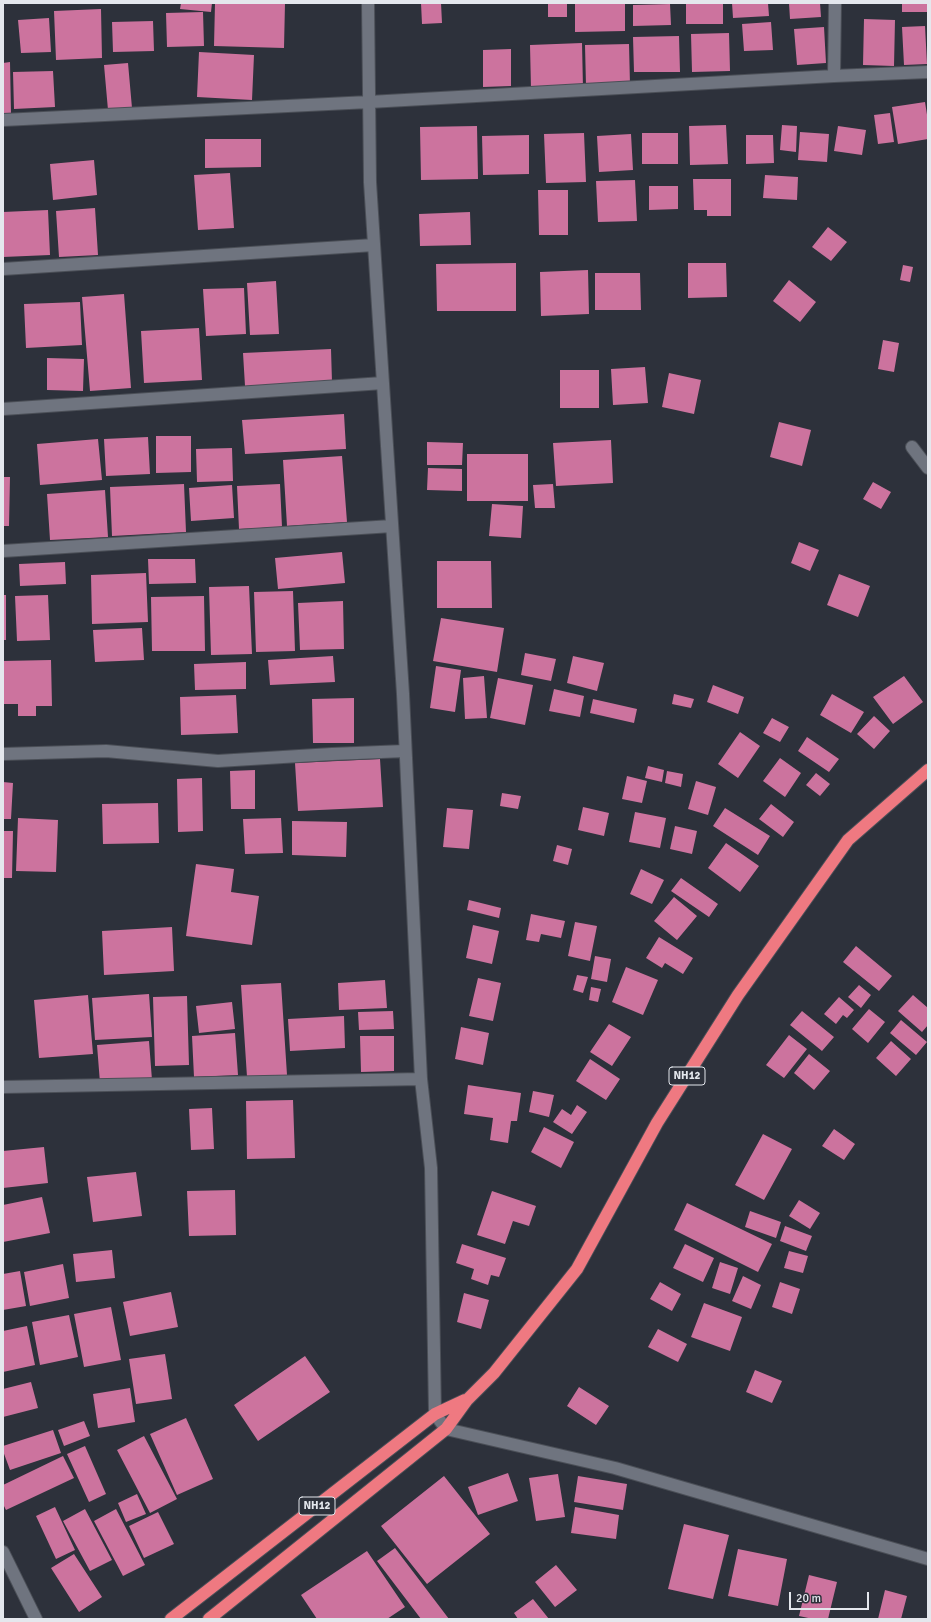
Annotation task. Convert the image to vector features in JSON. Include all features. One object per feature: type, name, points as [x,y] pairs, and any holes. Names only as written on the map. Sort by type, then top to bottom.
[{"type":"highway","name":"NH12","points":[[209,1619],[446,1428],[467,1400],[494,1373],[577,1269],[657,1123],[738,995],[848,840],[928,770]]},
{"type":"highway","name":"NH12","points":[[171,1619],[435,1414],[467,1400]]},
{"type":"street","points":[[368,3],[370,182],[403,694],[421,1079],[431,1168],[435,1414],[446,1428],[614,1468],[928,1559]]},
{"type":"street","points":[[834,76],[835,3]]},
{"type":"street","points":[[3,120],[928,72]]},
{"type":"street","points":[[3,269],[374,245]]},
{"type":"street","points":[[3,409],[383,383]]},
{"type":"street","points":[[912,447],[928,468]]},
{"type":"street","points":[[3,551],[392,526]]},
{"type":"street","points":[[3,754],[106,751],[218,761],[405,751]]},
{"type":"street","points":[[3,1087],[421,1079]]},
{"type":"street","points":[[3,1552],[36,1619]]},
{"type":"building","points":[[181,3],[212,3],[211,12],[180,9]]},
{"type":"building","points":[[215,3],[285,3],[284,48],[214,46]]},
{"type":"building","points":[[421,3],[441,3],[442,23],[422,24]]},
{"type":"building","points":[[548,3],[567,3],[567,17],[548,17]]},
{"type":"building","points":[[575,3],[625,3],[625,31],[575,32]]},
{"type":"building","points":[[686,3],[723,3],[723,24],[686,24]]},
{"type":"building","points":[[732,3],[768,3],[769,16],[733,18]]},
{"type":"building","points":[[789,3],[820,3],[821,17],[790,19]]},
{"type":"building","points":[[902,3],[928,3],[928,12],[902,12]]},
{"type":"building","points":[[670,4],[671,25],[633,26],[633,5]]},
{"type":"building","points":[[101,9],[102,58],[56,60],[54,11]]},
{"type":"building","points":[[203,12],[204,46],[167,47],[166,13]]},
{"type":"building","points":[[49,18],[51,52],[21,53],[18,20]]},
{"type":"building","points":[[864,19],[895,20],[894,66],[863,65]]},
{"type":"building","points":[[153,21],[154,51],[113,52],[112,22]]},
{"type":"building","points":[[771,22],[773,50],[744,51],[742,24]]},
{"type":"building","points":[[925,26],[927,64],[904,65],[902,27]]},
{"type":"building","points":[[824,27],[826,63],[797,65],[794,29]]},
{"type":"building","points":[[729,33],[730,71],[692,72],[691,34]]},
{"type":"building","points":[[679,36],[680,72],[634,72],[633,37]]},
{"type":"building","points":[[582,43],[583,88],[531,89],[530,45]]},
{"type":"building","points":[[629,44],[630,85],[586,86],[585,45]]},
{"type":"building","points":[[511,49],[511,86],[483,87],[483,50]]},
{"type":"building","points":[[199,52],[254,55],[252,100],[197,97]]},
{"type":"building","points":[[10,62],[11,114],[3,114],[3,63]]},
{"type":"building","points":[[128,63],[132,108],[108,110],[104,65]]},
{"type":"building","points":[[53,71],[55,107],[14,109],[13,72]]},
{"type":"building","points":[[925,102],[928,121],[928,139],[898,144],[892,107]]},
{"type":"building","points":[[890,113],[894,142],[878,144],[874,115]]},
{"type":"building","points":[[726,125],[728,164],[690,165],[689,126]]},
{"type":"building","points":[[782,125],[797,126],[796,152],[780,150]]},
{"type":"building","points":[[477,126],[478,179],[421,180],[420,127]]},
{"type":"building","points":[[838,126],[866,130],[862,155],[834,151]]},
{"type":"building","points":[[800,132],[829,134],[827,162],[798,160]]},
{"type":"building","points":[[584,133],[586,182],[546,183],[544,134]]},
{"type":"building","points":[[642,133],[678,133],[678,164],[642,164]]},
{"type":"building","points":[[631,134],[633,170],[599,172],[597,136]]},
{"type":"building","points":[[529,135],[529,174],[483,175],[482,136]]},
{"type":"building","points":[[746,135],[773,135],[774,163],[746,164]]},
{"type":"building","points":[[205,139],[261,139],[261,167],[205,168]]},
{"type":"building","points":[[94,160],[97,195],[53,200],[50,164]]},
{"type":"building","points":[[230,173],[234,228],[198,230],[194,175]]},
{"type":"building","points":[[765,175],[798,177],[797,200],[763,198]]},
{"type":"building","points":[[693,179],[731,179],[731,216],[707,216],[707,210],[694,210]]},
{"type":"building","points":[[635,180],[637,221],[598,222],[596,181]]},
{"type":"building","points":[[649,186],[678,186],[678,209],[649,210]]},
{"type":"building","points":[[538,190],[568,190],[568,235],[539,235]]},
{"type":"building","points":[[95,208],[98,255],[59,257],[56,211]]},
{"type":"building","points":[[48,210],[50,255],[3,257],[3,212]]},
{"type":"building","points":[[470,212],[471,245],[420,246],[419,214]]},
{"type":"building","points":[[828,227],[847,242],[831,261],[812,247]]},
{"type":"building","points":[[516,263],[516,311],[437,311],[436,264]]},
{"type":"building","points":[[688,263],[726,263],[727,297],[688,298]]},
{"type":"building","points":[[903,265],[913,267],[910,282],[900,280]]},
{"type":"building","points":[[588,270],[589,314],[541,316],[540,272]]},
{"type":"building","points":[[595,273],[640,273],[641,310],[595,310]]},
{"type":"building","points":[[789,280],[816,302],[800,322],[773,301]]},
{"type":"building","points":[[276,281],[279,334],[250,335],[247,283]]},
{"type":"building","points":[[244,288],[246,334],[206,336],[203,289]]},
{"type":"building","points":[[124,294],[131,388],[90,391],[82,297]]},
{"type":"building","points":[[80,302],[82,345],[26,348],[24,304]]},
{"type":"building","points":[[199,328],[202,380],[144,383],[141,331]]},
{"type":"building","points":[[883,340],[899,343],[894,372],[878,369]]},
{"type":"building","points":[[331,349],[332,382],[245,386],[243,353]]},
{"type":"building","points":[[47,358],[84,359],[83,391],[47,390]]},
{"type":"building","points":[[645,367],[648,403],[613,405],[611,369]]},
{"type":"building","points":[[560,370],[599,370],[599,408],[560,408]]},
{"type":"building","points":[[669,373],[701,380],[694,414],[662,407]]},
{"type":"building","points":[[344,414],[346,449],[245,454],[242,420]]},
{"type":"building","points":[[779,422],[811,430],[802,466],[770,457]]},
{"type":"building","points":[[156,436],[191,436],[191,472],[156,473]]},
{"type":"building","points":[[148,437],[150,474],[106,476],[104,439]]},
{"type":"building","points":[[98,439],[102,480],[40,485],[37,444]]},
{"type":"building","points":[[611,440],[613,483],[556,486],[553,443]]},
{"type":"building","points":[[427,442],[463,443],[462,465],[427,465]]},
{"type":"building","points":[[232,448],[233,481],[197,482],[196,449]]},
{"type":"building","points":[[467,454],[528,454],[528,501],[467,501]]},
{"type":"building","points":[[342,456],[347,522],[287,526],[283,460]]},
{"type":"building","points":[[428,468],[462,469],[462,491],[427,490]]},
{"type":"building","points":[[3,477],[10,477],[9,526],[3,526]]},
{"type":"building","points":[[873,482],[891,492],[881,509],[863,499]]},
{"type":"building","points":[[184,484],[186,532],[112,536],[110,487]]},
{"type":"building","points":[[280,484],[282,527],[239,529],[237,486]]},
{"type":"building","points":[[553,484],[555,508],[535,508],[533,485]]},
{"type":"building","points":[[232,485],[234,518],[191,521],[189,488]]},
{"type":"building","points":[[105,490],[108,537],[50,540],[47,494]]},
{"type":"building","points":[[492,504],[523,506],[521,538],[489,536]]},
{"type":"building","points":[[799,542],[819,550],[810,571],[791,563]]},
{"type":"building","points":[[342,552],[345,583],[278,589],[275,558]]},
{"type":"building","points":[[148,559],[195,559],[196,583],[149,584]]},
{"type":"building","points":[[437,561],[491,561],[492,608],[437,608]]},
{"type":"building","points":[[65,562],[66,584],[20,586],[19,564]]},
{"type":"building","points":[[146,573],[148,622],[92,624],[91,575]]},
{"type":"building","points":[[839,574],[870,586],[858,617],[827,605]]},
{"type":"building","points":[[249,586],[252,654],[211,655],[209,587]]},
{"type":"building","points":[[293,591],[295,651],[256,652],[254,592]]},
{"type":"building","points":[[3,595],[6,595],[6,640],[3,640]]},
{"type":"building","points":[[48,595],[50,640],[17,641],[15,596]]},
{"type":"building","points":[[204,596],[205,651],[152,651],[151,597]]},
{"type":"building","points":[[343,601],[344,649],[300,650],[298,603]]},
{"type":"building","points":[[441,618],[504,628],[497,672],[433,661]]},
{"type":"building","points":[[142,628],[144,660],[95,662],[93,630]]},
{"type":"building","points":[[525,653],[556,659],[551,681],[521,675]]},
{"type":"building","points":[[333,656],[335,682],[270,685],[268,660]]},
{"type":"building","points":[[573,656],[604,663],[597,691],[567,683]]},
{"type":"building","points":[[51,660],[52,706],[36,706],[36,716],[18,716],[18,704],[4,704],[3,661]]},
{"type":"building","points":[[246,662],[246,689],[195,690],[194,664]]},
{"type":"building","points":[[436,666],[461,670],[455,712],[430,708]]},
{"type":"building","points":[[484,676],[487,718],[465,719],[463,678]]},
{"type":"building","points":[[904,676],[923,702],[893,724],[873,697]]},
{"type":"building","points":[[498,678],[533,685],[525,725],[490,718]]},
{"type":"building","points":[[713,685],[744,697],[738,714],[707,702]]},
{"type":"building","points":[[554,689],[584,696],[580,717],[549,711]]},
{"type":"building","points":[[674,694],[694,699],[691,708],[672,704]]},
{"type":"building","points":[[832,694],[864,712],[851,733],[820,715]]},
{"type":"building","points":[[236,695],[238,733],[181,735],[180,697]]},
{"type":"building","points":[[354,698],[354,743],[313,743],[312,699]]},
{"type":"building","points":[[593,699],[637,709],[634,723],[590,713]]},
{"type":"building","points":[[874,716],[890,731],[874,749],[857,734]]},
{"type":"building","points":[[772,718],[789,727],[780,742],[763,733]]},
{"type":"building","points":[[740,732],[760,746],[738,778],[718,764]]},
{"type":"building","points":[[807,737],[839,759],[829,772],[798,751]]},
{"type":"building","points":[[780,758],[801,773],[785,797],[763,781]]},
{"type":"building","points":[[380,759],[383,807],[298,811],[295,763]]},
{"type":"building","points":[[648,766],[664,770],[662,782],[645,778]]},
{"type":"building","points":[[255,770],[255,809],[231,809],[230,771]]},
{"type":"building","points":[[667,771],[683,774],[681,787],[665,783]]},
{"type":"building","points":[[816,773],[830,784],[820,796],[806,785]]},
{"type":"building","points":[[627,776],[647,781],[642,803],[622,799]]},
{"type":"building","points":[[202,778],[203,831],[178,832],[177,779]]},
{"type":"building","points":[[696,781],[716,787],[708,815],[688,809]]},
{"type":"building","points":[[3,782],[13,783],[11,819],[3,819]]},
{"type":"building","points":[[502,793],[521,796],[518,809],[500,806]]},
{"type":"building","points":[[158,803],[159,843],[103,844],[102,804]]},
{"type":"building","points":[[771,804],[794,822],[783,837],[759,819]]},
{"type":"building","points":[[583,807],[609,813],[604,836],[578,830]]},
{"type":"building","points":[[447,808],[473,810],[469,849],[443,847]]},
{"type":"building","points":[[725,808],[770,836],[758,855],[713,826]]},
{"type":"building","points":[[635,812],[666,818],[660,848],[629,842]]},
{"type":"building","points":[[18,818],[58,820],[56,872],[16,871]]},
{"type":"building","points":[[281,818],[283,853],[245,854],[243,819]]},
{"type":"building","points":[[292,821],[347,822],[346,857],[292,855]]},
{"type":"building","points":[[675,826],[697,831],[692,854],[670,849]]},
{"type":"building","points":[[3,831],[13,831],[12,878],[3,878]]},
{"type":"building","points":[[726,843],[759,866],[740,892],[708,868]]},
{"type":"building","points":[[557,845],[572,849],[568,865],[553,861]]},
{"type":"building","points":[[196,864],[234,869],[231,892],[259,896],[252,945],[186,936]]},
{"type":"building","points":[[641,869],[664,880],[652,904],[630,894]]},
{"type":"building","points":[[681,878],[718,904],[709,917],[671,891]]},
{"type":"building","points":[[674,897],[697,916],[677,940],[654,921]]},
{"type":"building","points":[[469,900],[501,908],[499,918],[467,910]]},
{"type":"building","points":[[531,914],[565,921],[561,938],[541,934],[539,942],[526,940]]},
{"type":"building","points":[[575,922],[597,926],[590,961],[568,956]]},
{"type":"building","points":[[473,925],[499,931],[492,964],[466,958]]},
{"type":"building","points":[[172,927],[174,971],[104,975],[102,931]]},
{"type":"building","points":[[659,937],[693,958],[683,974],[665,963],[662,968],[646,958]]},
{"type":"building","points":[[856,946],[892,976],[879,991],[843,962]]},
{"type":"building","points":[[595,956],[611,959],[607,982],[591,979]]},
{"type":"building","points":[[626,967],[658,980],[643,1015],[612,1002]]},
{"type":"building","points":[[577,975],[588,977],[583,993],[573,990]]},
{"type":"building","points":[[478,978],[501,983],[493,1021],[469,1016]]},
{"type":"building","points":[[385,980],[387,1008],[339,1010],[338,983]]},
{"type":"building","points":[[281,983],[287,1075],[247,1077],[241,985]]},
{"type":"building","points":[[859,985],[871,995],[861,1008],[848,997]]},
{"type":"building","points":[[591,987],[601,989],[598,1002],[589,1000]]},
{"type":"building","points":[[149,994],[152,1037],[95,1040],[92,998]]},
{"type":"building","points":[[88,995],[93,1054],[39,1058],[34,1000]]},
{"type":"building","points":[[913,995],[928,1008],[928,1025],[922,1032],[898,1011]]},
{"type":"building","points":[[187,996],[189,1065],[155,1066],[153,997]]},
{"type":"building","points":[[839,997],[854,1010],[847,1018],[843,1015],[836,1024],[824,1014]]},
{"type":"building","points":[[232,1002],[235,1029],[199,1033],[196,1006]]},
{"type":"building","points":[[869,1009],[885,1022],[868,1043],[852,1029]]},
{"type":"building","points":[[393,1011],[394,1029],[359,1030],[358,1012]]},
{"type":"building","points":[[802,1011],[834,1037],[822,1051],[790,1025]]},
{"type":"building","points":[[344,1016],[345,1048],[290,1051],[288,1019]]},
{"type":"building","points":[[901,1020],[927,1042],[916,1055],[890,1033]]},
{"type":"building","points":[[609,1024],[631,1037],[612,1066],[590,1052]]},
{"type":"building","points":[[461,1027],[489,1033],[483,1065],[455,1059]]},
{"type":"building","points":[[235,1033],[238,1075],[194,1077],[192,1036]]},
{"type":"building","points":[[789,1035],[807,1049],[784,1078],[766,1065]]},
{"type":"building","points":[[360,1036],[394,1036],[394,1071],[361,1072]]},
{"type":"building","points":[[149,1041],[152,1080],[100,1083],[97,1045]]},
{"type":"building","points":[[891,1041],[911,1059],[896,1076],[876,1058]]},
{"type":"building","points":[[809,1054],[830,1071],[814,1090],[794,1073]]},
{"type":"building","points":[[590,1059],[620,1079],[606,1100],[576,1081]]},
{"type":"building","points":[[468,1085],[521,1093],[517,1121],[511,1121],[508,1143],[490,1140],[493,1118],[464,1114]]},
{"type":"building","points":[[533,1091],[554,1095],[549,1117],[529,1112]]},
{"type":"building","points":[[293,1100],[295,1158],[247,1159],[246,1101]]},
{"type":"building","points":[[577,1105],[587,1112],[572,1134],[553,1122],[562,1109],[571,1115]]},
{"type":"building","points":[[212,1108],[214,1149],[191,1150],[189,1109]]},
{"type":"building","points":[[544,1127],[574,1142],[561,1168],[531,1152]]},
{"type":"building","points":[[834,1129],[855,1144],[844,1160],[822,1146]]},
{"type":"building","points":[[763,1134],[792,1149],[764,1200],[735,1185]]},
{"type":"building","points":[[44,1147],[48,1183],[3,1188],[3,1151]]},
{"type":"building","points":[[136,1172],[142,1216],[93,1222],[87,1177]]},
{"type":"building","points":[[235,1190],[236,1235],[189,1236],[187,1191]]},
{"type":"building","points":[[492,1191],[536,1206],[529,1226],[513,1221],[505,1244],[477,1235]]},
{"type":"building","points":[[42,1197],[50,1233],[3,1242],[3,1205]]},
{"type":"building","points":[[799,1200],[820,1213],[810,1229],[789,1216]]},
{"type":"building","points":[[687,1203],[772,1244],[758,1272],[674,1230]]},
{"type":"building","points":[[750,1211],[781,1222],[776,1238],[745,1227]]},
{"type":"building","points":[[785,1226],[812,1236],[806,1251],[780,1241]]},
{"type":"building","points":[[462,1244],[506,1258],[499,1277],[491,1275],[488,1285],[471,1279],[474,1269],[456,1263]]},
{"type":"building","points":[[685,1244],[714,1258],[703,1282],[673,1268]]},
{"type":"building","points":[[112,1250],[115,1278],[76,1282],[73,1254]]},
{"type":"building","points":[[789,1251],[808,1256],[803,1273],[784,1268]]},
{"type":"building","points":[[720,1262],[738,1268],[730,1294],[712,1288]]},
{"type":"building","points":[[63,1264],[69,1298],[30,1306],[24,1272]]},
{"type":"building","points":[[20,1271],[26,1306],[3,1310],[3,1274]]},
{"type":"building","points":[[743,1276],[761,1285],[751,1309],[732,1301]]},
{"type":"building","points":[[660,1282],[681,1294],[672,1311],[650,1299]]},
{"type":"building","points":[[780,1282],[800,1289],[792,1314],[772,1307]]},
{"type":"building","points":[[171,1292],[178,1327],[130,1336],[123,1302]]},
{"type":"building","points":[[464,1293],[489,1300],[481,1329],[457,1322]]},
{"type":"building","points":[[704,1303],[742,1317],[730,1351],[691,1337]]},
{"type":"building","points":[[111,1307],[121,1360],[84,1367],[74,1314]]},
{"type":"building","points":[[69,1315],[78,1357],[40,1365],[32,1322]]},
{"type":"building","points":[[27,1326],[35,1365],[3,1372],[3,1331]]},
{"type":"building","points":[[658,1329],[687,1344],[678,1362],[648,1347]]},
{"type":"building","points":[[165,1354],[172,1399],[136,1404],[129,1359]]},
{"type":"building","points":[[305,1356],[330,1392],[258,1441],[234,1405]]},
{"type":"building","points":[[755,1370],[782,1381],[772,1403],[746,1392]]},
{"type":"building","points":[[31,1382],[38,1408],[3,1417],[3,1389]]},
{"type":"building","points":[[579,1387],[609,1406],[596,1425],[567,1406]]},
{"type":"building","points":[[130,1388],[135,1422],[98,1428],[93,1394]]},
{"type":"building","points":[[186,1418],[213,1479],[177,1495],[150,1434]]},
{"type":"building","points":[[84,1421],[90,1436],[64,1446],[58,1430]]},
{"type":"building","points":[[53,1430],[61,1453],[10,1470],[3,1451],[3,1446]]},
{"type":"building","points":[[144,1436],[177,1499],[150,1513],[117,1450]]},
{"type":"building","points":[[85,1446],[106,1494],[89,1502],[67,1454]]},
{"type":"building","points":[[63,1456],[74,1478],[6,1510],[3,1504],[3,1485]]},
{"type":"building","points":[[508,1473],[518,1501],[478,1515],[468,1487]]},
{"type":"building","points":[[558,1474],[565,1517],[536,1521],[529,1478]]},
{"type":"building","points":[[444,1476],[490,1534],[427,1584],[381,1526]]},
{"type":"building","points":[[578,1476],[627,1484],[623,1510],[574,1502]]},
{"type":"building","points":[[137,1494],[146,1514],[126,1522],[118,1503]]},
{"type":"building","points":[[55,1507],[75,1550],[56,1559],[36,1516]]},
{"type":"building","points":[[575,1507],[619,1515],[616,1539],[571,1533]]},
{"type":"building","points":[[85,1509],[112,1560],[90,1571],[63,1521]]},
{"type":"building","points":[[116,1509],[145,1565],[123,1576],[94,1521]]},
{"type":"building","points":[[158,1512],[174,1544],[144,1558],[129,1526]]},
{"type":"building","points":[[684,1524],[729,1535],[713,1599],[668,1589]]},
{"type":"building","points":[[395,1548],[449,1619],[421,1619],[377,1561]]},
{"type":"building","points":[[738,1549],[787,1559],[778,1606],[728,1596]]},
{"type":"building","points":[[367,1551],[405,1607],[387,1619],[317,1619],[301,1595]]},
{"type":"building","points":[[74,1554],[102,1597],[79,1612],[51,1568]]},
{"type":"building","points":[[556,1565],[577,1590],[555,1607],[535,1582]]},
{"type":"building","points":[[809,1575],[837,1582],[828,1619],[813,1619],[799,1616]]},
{"type":"building","points":[[885,1590],[907,1596],[901,1619],[878,1619]]},
{"type":"building","points":[[533,1599],[549,1619],[518,1619],[514,1613]]}]
